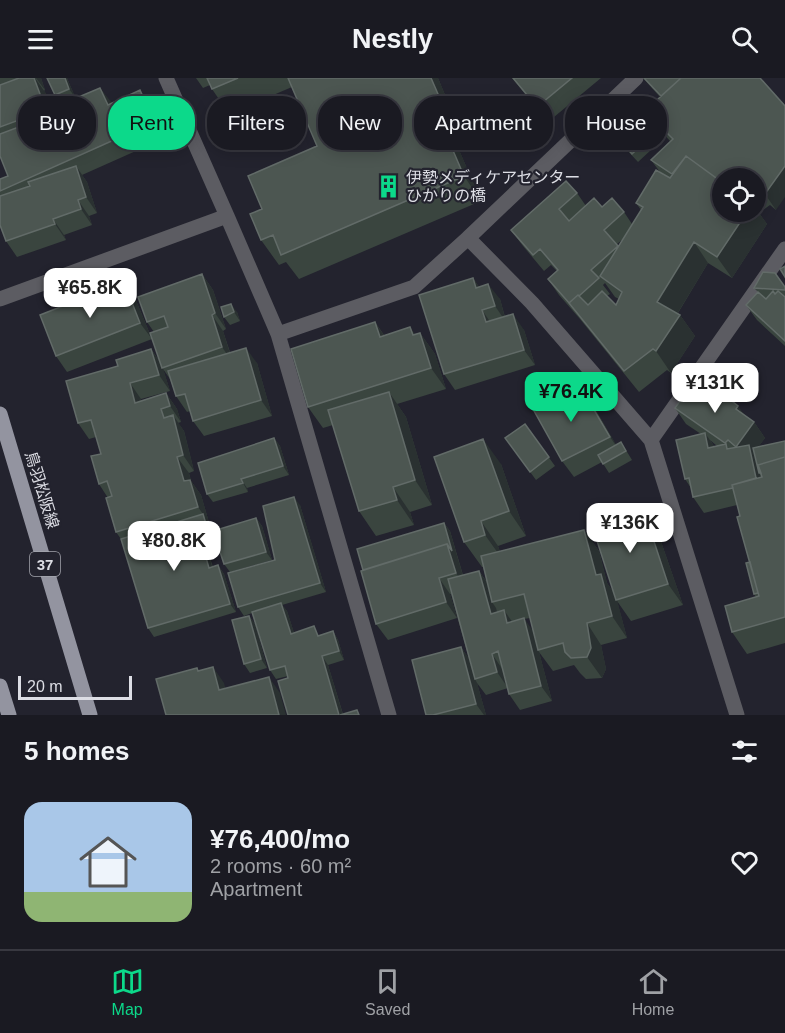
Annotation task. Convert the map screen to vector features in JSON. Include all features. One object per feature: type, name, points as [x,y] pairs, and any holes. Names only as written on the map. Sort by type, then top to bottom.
[{"type":"main road","name":"鳥羽松阪線","points":[[0,414],[90,715]]},
{"type":"main road","points":[[0,686],[9,715]]},
{"type":"street","points":[[166,78],[278,334],[389,715]]},
{"type":"street","points":[[278,334],[414,287],[636,78]]},
{"type":"street","points":[[0,299],[227,216]]},
{"type":"street","points":[[468,238],[532,303],[651,440],[737,715]]},
{"type":"street","points":[[651,440],[785,249]]},
{"type":"building","points":[[19,78],[34,78],[41,96],[18,96],[18,120],[0,127],[0,85]]},
{"type":"building","points":[[47,78],[65,78],[69,89],[55,95]]},
{"type":"building","points":[[207,78],[238,78],[212,89]]},
{"type":"building","points":[[288,78],[431,78],[438,94],[414,96],[414,150],[453,150],[464,176],[281,255],[273,235],[261,240],[250,214],[262,209],[248,176],[317,146],[306,120],[306,96],[296,96]]},
{"type":"building","points":[[513,78],[572,78],[550,96],[528,96]]},
{"type":"building","points":[[644,78],[681,78],[661,96]]},
{"type":"building","points":[[681,78],[760,78],[785,106],[785,166],[766,193],[766,168],[712,168],[712,175],[686,156],[672,174],[651,160],[661,150],[667,150],[667,145],[673,139],[667,133],[667,96],[661,96]]},
{"type":"building","points":[[100,88],[108,105],[108,143],[96,148],[96,96],[81,96]]},
{"type":"building","points":[[140,90],[143,96],[127,96]]},
{"type":"building","points":[[18,127],[18,150],[92,150],[0,191],[0,179],[8,176],[0,156],[0,134]]},
{"type":"building","points":[[686,156],[712,175],[712,222],[740,222],[717,257],[694,242],[657,302],[680,315],[656,351],[653,349],[624,371],[569,303],[578,295],[588,305],[602,291],[616,305],[622,292],[600,276],[643,207],[636,203],[656,170],[670,178]]},
{"type":"building","points":[[76,166],[86,197],[78,200],[81,209],[53,219],[55,224],[6,241],[0,225],[0,196],[30,186],[28,182]]},
{"type":"building","points":[[566,181],[577,193],[559,209],[569,221],[594,198],[602,207],[612,198],[624,212],[604,230],[618,246],[591,270],[599,278],[569,303],[548,279],[558,270],[540,249],[533,255],[511,230]]},
{"type":"building","points":[[785,266],[785,277],[780,269]]},
{"type":"building","points":[[763,272],[775,273],[785,290],[754,288]]},
{"type":"building","points":[[202,274],[215,313],[212,315],[222,347],[162,368],[150,333],[168,327],[164,316],[147,322],[138,297]]},
{"type":"building","points":[[473,278],[476,288],[488,284],[495,306],[482,310],[486,322],[513,314],[524,350],[444,374],[419,295]]},
{"type":"building","points":[[124,282],[140,323],[56,356],[40,315]]},
{"type":"building","points":[[773,291],[775,294],[778,291],[785,297],[785,341],[746,305],[758,292],[766,299]]},
{"type":"building","points":[[231,304],[234,312],[224,317],[221,307]]},
{"type":"building","points":[[375,322],[380,337],[410,327],[413,335],[420,333],[431,368],[308,407],[291,349]]},
{"type":"building","points":[[246,348],[261,400],[193,421],[185,394],[176,396],[168,371]]},
{"type":"building","points":[[151,349],[159,375],[130,383],[135,403],[166,393],[170,406],[161,409],[164,418],[173,415],[183,455],[177,457],[184,481],[190,480],[198,507],[116,532],[106,498],[112,496],[107,481],[99,484],[91,456],[101,454],[91,420],[78,423],[66,381],[118,366],[116,360]]},
{"type":"building","points":[[579,384],[610,437],[562,461],[533,409]]},
{"type":"building","points":[[692,384],[704,393],[708,388],[715,393],[717,389],[738,406],[736,409],[754,422],[736,447],[728,440],[725,443],[675,408]]},
{"type":"building","points":[[389,392],[415,480],[393,487],[397,500],[359,511],[328,410]]},
{"type":"building","points":[[525,424],[549,457],[530,472],[505,438]]},
{"type":"building","points":[[705,433],[708,448],[726,444],[727,449],[749,445],[756,478],[732,485],[733,488],[693,497],[689,478],[685,479],[676,440]]},
{"type":"building","points":[[274,438],[283,466],[241,479],[243,483],[207,494],[198,463]]},
{"type":"building","points":[[483,439],[509,511],[481,521],[485,535],[464,542],[434,457]]},
{"type":"building","points":[[785,441],[785,457],[758,465],[761,473],[759,473],[753,448]]},
{"type":"building","points":[[621,442],[626,451],[603,464],[598,455]]},
{"type":"building","points":[[785,457],[785,617],[732,632],[725,606],[759,596],[737,517],[740,516],[732,485],[762,477],[758,465]]},
{"type":"building","points":[[294,497],[320,583],[238,607],[228,573],[275,560],[263,506]]},
{"type":"building","points":[[643,508],[668,584],[616,600],[592,525]]},
{"type":"building","points":[[203,514],[209,534],[200,537],[209,568],[218,565],[230,604],[148,628],[121,539]]},
{"type":"building","points":[[256,518],[266,552],[224,564],[213,531]]},
{"type":"building","points":[[444,523],[452,551],[447,544],[363,570],[357,549]]},
{"type":"building","points":[[584,530],[596,575],[601,574],[612,616],[587,623],[591,648],[587,657],[571,658],[565,652],[563,643],[538,650],[524,594],[492,602],[481,556]]},
{"type":"building","points":[[447,544],[456,573],[439,578],[446,602],[376,624],[361,571]]},
{"type":"building","points":[[750,562],[758,593],[754,594],[746,563]]},
{"type":"building","points":[[479,571],[491,614],[504,610],[507,623],[524,618],[541,686],[509,694],[498,651],[492,654],[497,672],[475,679],[448,579]]},
{"type":"building","points":[[281,603],[291,634],[314,626],[318,636],[333,631],[339,651],[322,656],[339,715],[288,715],[278,681],[288,678],[285,666],[270,670],[252,612]]},
{"type":"building","points":[[249,616],[261,659],[244,664],[232,620]]},
{"type":"building","points":[[461,647],[476,704],[426,715],[412,660]]},
{"type":"building","points":[[213,667],[219,690],[269,677],[279,715],[166,715],[156,679],[197,668],[198,671]]},
{"type":"building","points":[[357,710],[359,715],[340,715]]},
{"type":"place","name":"伊勢メディケアセンター ひかりの橋","points":[[388,186]]}]
